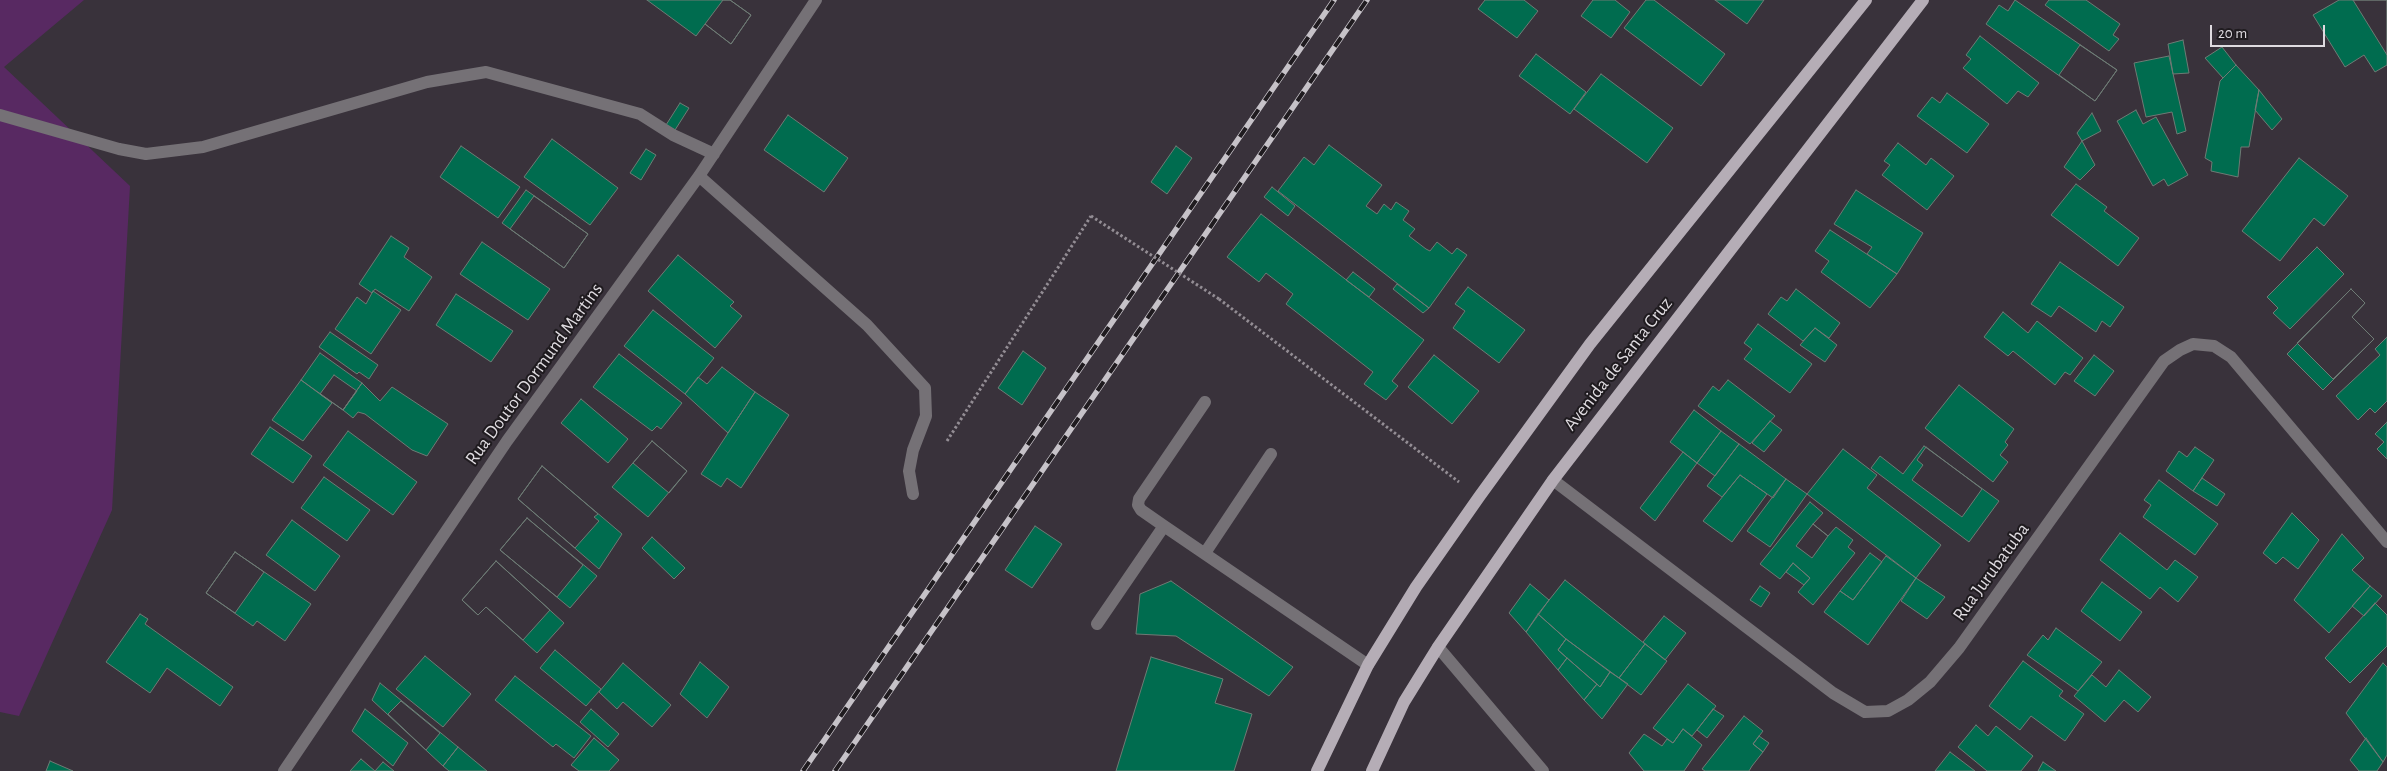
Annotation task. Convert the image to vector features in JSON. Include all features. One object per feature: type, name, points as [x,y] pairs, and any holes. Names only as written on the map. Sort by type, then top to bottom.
[{"type":"main road","name":"Avenida de Santa Cruz","points":[[1317,771],[1368,665],[1416,587],[1480,497],[1590,344],[1866,0]]},
{"type":"main road","name":"Avenida de Santa Cruz","points":[[1372,771],[1404,702],[1438,647],[1553,480],[1923,0]]},
{"type":"street","name":"Rua Doutor Dormund Martins","points":[[284,771],[507,441],[699,176],[816,0]]},
{"type":"street","points":[[0,115],[119,149],[146,154],[203,147],[427,82],[486,72],[640,114],[673,135],[714,154]]},
{"type":"street","points":[[699,176],[867,325],[925,388],[926,416],[913,450],[909,471],[913,494]]},
{"type":"street","name":"Rua Jurubatuba","points":[[1553,480],[1833,693],[1864,712],[1888,711],[1908,700],[1930,682],[1960,648],[2164,362],[2180,350],[2193,344],[2214,346],[2231,357],[2387,542]]},
{"type":"street","points":[[1205,402],[1139,498],[1138,504],[1141,510],[1368,665]]},
{"type":"street","points":[[1205,552],[1272,454]]},
{"type":"street","points":[[1098,624],[1164,526]]},
{"type":"street","points":[[1438,647],[1543,771]]},
{"type":"path","points":[[945,444],[1090,216],[1219,299],[1480,497]]},
{"type":"shaded area","points":[[0,0],[84,0],[4,67],[130,186],[112,510],[19,716],[0,712]]},
{"type":"building","points":[[647,0],[730,0],[751,15],[731,44],[705,24],[696,36]]},
{"type":"building","points":[[723,0],[730,0],[751,15],[731,44],[705,24]]},
{"type":"building","points":[[1485,0],[1524,0],[1538,11],[1517,38],[1478,9]]},
{"type":"building","points":[[1593,0],[1615,0],[1630,12],[1611,38],[1581,16]]},
{"type":"building","points":[[1646,0],[1654,0],[1725,54],[1701,86],[1624,28]]},
{"type":"building","points":[[1715,0],[1764,0],[1747,24]]},
{"type":"building","points":[[2015,0],[2117,70],[2095,101],[1986,24],[1999,5],[2008,11]]},
{"type":"building","points":[[2049,0],[2086,0],[2120,24],[2113,35],[2119,39],[2109,51],[2045,5]]},
{"type":"building","points":[[2339,0],[2387,0],[2387,65],[2375,72],[2364,55],[2345,67],[2313,15]]},
{"type":"building","points":[[2353,0],[2387,0],[2387,55]]},
{"type":"building","points":[[1980,36],[2039,83],[2028,97],[2018,91],[2007,104],[1963,68],[1971,59],[1966,55]]},
{"type":"building","points":[[2183,40],[2189,73],[2173,74],[2168,44]]},
{"type":"building","points":[[2080,45],[2117,70],[2095,101],[2059,75]]},
{"type":"building","points":[[2222,47],[2236,65],[2223,78],[2205,58]]},
{"type":"building","points":[[1536,54],[1586,92],[1570,114],[1519,76]]},
{"type":"building","points":[[2169,56],[2186,131],[2177,134],[2172,112],[2146,117],[2134,63]]},
{"type":"building","points":[[2236,65],[2259,90],[2249,147],[2241,147],[2238,177],[2211,171],[2212,162],[2205,158],[2220,81]]},
{"type":"building","points":[[1601,74],[1673,128],[1647,163],[1574,109]]},
{"type":"building","points":[[2259,90],[2282,119],[2272,130],[2255,110]]},
{"type":"building","points":[[1947,93],[1989,124],[1967,153],[1917,116],[1932,97],[1940,103]]},
{"type":"building","points":[[680,103],[689,108],[675,130],[666,125]]},
{"type":"building","points":[[2136,110],[2143,124],[2156,117],[2188,175],[2168,186],[2164,179],[2153,186],[2117,121]]},
{"type":"building","points":[[2092,113],[2101,131],[2082,141],[2077,133]]},
{"type":"building","points":[[788,115],[848,158],[824,192],[764,150]]},
{"type":"building","points":[[552,139],[618,188],[590,225],[524,177]]},
{"type":"building","points":[[2082,141],[2095,165],[2080,180],[2064,167]]},
{"type":"building","points":[[1898,143],[1926,165],[1931,158],[1954,176],[1927,210],[1882,175],[1890,165],[1884,161]]},
{"type":"building","points":[[1329,145],[1382,185],[1366,206],[1377,214],[1384,204],[1391,210],[1396,202],[1409,211],[1403,220],[1415,229],[1409,236],[1426,249],[1430,251],[1437,242],[1452,254],[1457,248],[1467,255],[1429,308],[1278,191],[1304,157],[1314,165]]},
{"type":"building","points":[[461,146],[520,187],[498,218],[440,177]]},
{"type":"building","points":[[1176,146],[1192,158],[1167,194],[1151,182]]},
{"type":"building","points":[[646,149],[656,155],[641,180],[630,173]]},
{"type":"building","points":[[2299,158],[2348,196],[2324,226],[2314,218],[2280,261],[2242,231]]},
{"type":"building","points":[[2076,184],[2107,207],[2104,211],[2139,238],[2118,266],[2051,215]]},
{"type":"building","points":[[1272,187],[1295,206],[1288,216],[1264,197]]},
{"type":"building","points":[[526,190],[588,234],[564,268],[502,223]]},
{"type":"building","points":[[1856,190],[1923,233],[1897,274],[1867,254],[1872,247],[1834,224]]},
{"type":"building","points":[[534,196],[588,234],[564,268],[510,229]]},
{"type":"building","points":[[1261,214],[1424,340],[1392,381],[1398,386],[1386,400],[1364,384],[1373,372],[1286,304],[1293,294],[1266,273],[1259,282],[1227,257]]},
{"type":"building","points":[[1830,230],[1897,274],[1870,308],[1821,272],[1829,261],[1815,251]]},
{"type":"building","points":[[391,236],[409,248],[404,257],[432,277],[409,311],[375,289],[372,293],[359,284]]},
{"type":"building","points":[[482,242],[550,289],[528,320],[460,274]]},
{"type":"building","points":[[2317,247],[2344,274],[2290,329],[2273,313],[2278,308],[2267,297]]},
{"type":"building","points":[[678,255],[734,302],[730,306],[742,316],[715,348],[648,291]]},
{"type":"building","points":[[2060,262],[2124,307],[2110,327],[2102,321],[2096,332],[2059,306],[2051,317],[2031,304]]},
{"type":"building","points":[[1353,272],[1375,289],[1369,297],[1346,280]]},
{"type":"building","points":[[1397,284],[1429,308],[1423,313],[1393,289]]},
{"type":"building","points":[[1468,287],[1525,330],[1499,363],[1453,328],[1465,311],[1455,304]]},
{"type":"building","points":[[1796,289],[1840,323],[1829,338],[1815,328],[1803,341],[1768,314],[1781,297],[1787,301]]},
{"type":"building","points":[[2351,289],[2365,303],[2352,317],[2374,339],[2333,379],[2297,343]]},
{"type":"building","points":[[2351,289],[2365,303],[2352,317],[2374,339],[2323,390],[2287,354]]},
{"type":"building","points":[[373,291],[401,310],[371,354],[335,329],[357,297],[366,304]]},
{"type":"building","points":[[456,294],[513,331],[491,362],[436,325]]},
{"type":"building","points":[[653,310],[714,358],[685,394],[624,346]]},
{"type":"building","points":[[2003,312],[2028,333],[2037,321],[2083,358],[2070,375],[2065,372],[2055,385],[2013,351],[2008,356],[1984,337]]},
{"type":"building","points":[[1758,324],[1812,364],[1790,393],[1744,359],[1752,349],[1744,343]]},
{"type":"building","points":[[1815,328],[1837,345],[1825,362],[1800,345]]},
{"type":"building","points":[[330,332],[378,365],[369,379],[359,372],[357,374],[319,347]]},
{"type":"building","points":[[2387,337],[2387,401],[2375,413],[2370,408],[2358,420],[2336,396],[2380,355],[2375,349]]},
{"type":"building","points":[[1023,351],[1046,368],[1022,405],[998,388]]},
{"type":"building","points":[[320,353],[362,383],[343,410],[301,380]]},
{"type":"building","points":[[619,354],[682,403],[661,429],[657,426],[652,431],[593,387]]},
{"type":"building","points":[[1434,355],[1479,391],[1452,424],[1408,387]]},
{"type":"building","points":[[2094,355],[2114,371],[2095,396],[2074,381]]},
{"type":"building","points":[[722,367],[755,392],[728,433],[685,394],[698,377],[707,384]]},
{"type":"building","points":[[334,375],[357,391],[343,410],[320,394]]},
{"type":"building","points":[[301,380],[332,403],[303,441],[272,420]]},
{"type":"building","points":[[1728,380],[1775,416],[1750,444],[1698,406],[1713,386],[1719,391]]},
{"type":"building","points":[[362,383],[380,401],[392,387],[448,424],[427,456],[412,450],[365,414],[358,412],[353,418],[343,410]]},
{"type":"building","points":[[1959,385],[2014,429],[2005,442],[2008,445],[2000,455],[2008,462],[1993,482],[1925,428]]},
{"type":"building","points":[[755,392],[789,415],[741,488],[727,478],[721,487],[701,474]]},
{"type":"building","points":[[581,399],[628,439],[608,463],[561,423]]},
{"type":"building","points":[[1694,410],[1721,431],[1697,463],[1670,442]]},
{"type":"building","points":[[1770,421],[1782,430],[1764,452],[1752,443]]},
{"type":"building","points":[[2387,422],[2387,459],[2377,449],[2384,442],[2375,434]]},
{"type":"building","points":[[270,427],[312,456],[293,483],[251,454]]},
{"type":"building","points":[[348,431],[417,482],[393,515],[323,465]]},
{"type":"building","points":[[1721,431],[1739,444],[1715,476],[1697,463]]},
{"type":"building","points":[[652,441],[687,471],[648,517],[612,487]]},
{"type":"building","points":[[652,441],[687,471],[669,493],[633,463]]},
{"type":"building","points":[[1739,444],[1786,479],[1773,498],[1740,475],[1722,497],[1707,486]]},
{"type":"building","points":[[1924,446],[1999,501],[1969,542],[1871,468],[1880,456],[1903,474]]},
{"type":"building","points":[[1926,447],[1982,489],[1962,517],[1912,480],[1923,465],[1917,460]]},
{"type":"building","points":[[2195,447],[2214,460],[2193,491],[2166,471],[2179,451],[2187,457]]},
{"type":"building","points":[[1843,449],[1877,475],[1867,488],[1941,545],[1916,578],[1807,494]]},
{"type":"building","points":[[1683,452],[1697,463],[1655,521],[1640,508]]},
{"type":"building","points":[[542,466],[622,534],[599,569],[518,499]]},
{"type":"building","points":[[542,466],[598,514],[594,517],[599,521],[575,548],[518,499]]},
{"type":"building","points":[[1740,475],[1767,494],[1732,542],[1703,521]]},
{"type":"building","points":[[324,477],[370,510],[347,541],[301,508]]},
{"type":"building","points":[[2202,478],[2225,494],[2217,506],[2193,491]]},
{"type":"building","points":[[1786,479],[1807,494],[1770,547],[1747,531]]},
{"type":"building","points":[[2159,480],[2218,524],[2195,555],[2143,517],[2151,505],[2144,500]]},
{"type":"building","points":[[1810,502],[1823,513],[1813,524],[1828,536],[1836,527],[1853,540],[1848,547],[1855,553],[1813,605],[1798,592],[1810,578],[1793,563],[1780,579],[1760,564]]},
{"type":"building","points":[[2292,513],[2319,540],[2298,569],[2283,557],[2276,564],[2263,553]]},
{"type":"building","points":[[527,518],[583,565],[557,597],[500,550]]},
{"type":"building","points":[[527,518],[597,576],[570,608],[500,550]]},
{"type":"building","points":[[292,520],[340,556],[315,591],[266,555]]},
{"type":"building","points":[[1813,524],[1828,536],[1812,558],[1796,546]]},
{"type":"building","points":[[1035,526],[1062,544],[1032,588],[1005,570]]},
{"type":"building","points":[[2120,533],[2167,570],[2175,560],[2198,577],[2178,602],[2160,587],[2150,599],[2100,560]]},
{"type":"building","points":[[2342,534],[2364,558],[2352,570],[2370,586],[2329,633],[2294,600]]},
{"type":"building","points":[[652,537],[685,568],[674,579],[642,548]]},
{"type":"building","points":[[235,552],[264,572],[235,613],[206,593]]},
{"type":"building","points":[[235,552],[311,604],[285,641],[257,621],[253,626],[206,593]]},
{"type":"building","points":[[1870,553],[1882,562],[1853,600],[1840,591]]},
{"type":"building","points":[[1886,556],[1916,578],[1868,645],[1824,612],[1840,591],[1853,600]]},
{"type":"building","points":[[496,561],[564,623],[537,653],[486,607],[478,615],[462,600]]},
{"type":"building","points":[[496,561],[550,610],[523,640],[486,607],[478,615],[462,600]]},
{"type":"building","points":[[1793,563],[1810,578],[1804,585],[1786,572]]},
{"type":"building","points":[[1916,578],[1945,597],[1927,619],[1901,601]]},
{"type":"building","points":[[1565,580],[1645,644],[1619,678],[1566,639],[1538,614]]},
{"type":"building","points":[[1171,581],[1293,667],[1269,696],[1176,636],[1136,634],[1140,594]]},
{"type":"building","points":[[2102,582],[2142,612],[2120,641],[2081,611]]},
{"type":"building","points":[[1530,584],[1549,600],[1526,632],[1509,613]]},
{"type":"building","points":[[1760,586],[1770,593],[1761,607],[1750,600]]},
{"type":"building","points":[[2370,586],[2382,596],[2364,616],[2352,606]]},
{"type":"building","points":[[2375,603],[2387,615],[2387,646],[2350,683],[2325,658]]},
{"type":"building","points":[[140,614],[148,619],[145,624],[233,687],[220,706],[167,668],[150,693],[106,662]]},
{"type":"building","points":[[1538,614],[1566,639],[1558,650],[1567,658],[1558,670],[1526,632]]},
{"type":"building","points":[[1664,616],[1686,633],[1665,660],[1643,642]]},
{"type":"building","points":[[2056,628],[2102,662],[2078,691],[2027,655],[2043,635],[2048,640]]},
{"type":"building","points":[[1566,639],[1610,672],[1600,687],[1558,650]]},
{"type":"building","points":[[1645,644],[1667,661],[1641,695],[1619,678]]},
{"type":"building","points":[[555,650],[601,689],[586,706],[540,668]]},
{"type":"building","points":[[425,656],[471,694],[443,727],[396,689]]},
{"type":"building","points":[[1151,657],[1223,679],[1215,703],[1252,714],[1234,771],[1116,771]]},
{"type":"building","points":[[1567,658],[1597,684],[1584,700],[1558,670]]},
{"type":"building","points":[[2023,661],[2063,691],[2059,696],[2084,714],[2065,741],[2031,716],[2020,730],[1989,706]]},
{"type":"building","points":[[700,662],[729,687],[707,718],[680,694]]},
{"type":"building","points":[[623,663],[671,705],[652,727],[623,702],[617,709],[599,692]]},
{"type":"building","points":[[2383,663],[2387,667],[2387,755],[2383,762],[2346,713]]},
{"type":"building","points":[[2119,670],[2151,697],[2138,712],[2124,700],[2105,722],[2074,696],[2092,675],[2106,687]]},
{"type":"building","points":[[1610,672],[1628,684],[1602,719],[1584,700],[1597,684],[1600,687]]},
{"type":"building","points":[[515,676],[591,736],[574,758],[556,744],[553,747],[495,700]]},
{"type":"building","points":[[380,683],[458,747],[443,766],[372,700]]},
{"type":"building","points":[[1688,684],[1716,706],[1692,736],[1683,729],[1673,743],[1653,728]]},
{"type":"building","points":[[401,701],[440,733],[426,750],[388,714]]},
{"type":"building","points":[[365,709],[408,743],[393,766],[352,731]]},
{"type":"building","points":[[591,709],[619,734],[608,747],[580,722]]},
{"type":"building","points":[[1713,709],[1724,716],[1707,738],[1697,730]]},
{"type":"building","points":[[1744,716],[1763,731],[1753,744],[1763,752],[1749,771],[1705,771],[1702,769]]},
{"type":"building","points":[[1976,725],[1988,736],[1996,726],[2033,756],[2021,771],[1987,771],[1958,747]]},
{"type":"building","points":[[1683,729],[1702,745],[1684,771],[1644,771],[1629,753],[1644,734],[1662,746],[1667,739],[1673,743]]},
{"type":"building","points":[[1759,736],[1769,743],[1763,752],[1753,744]]},
{"type":"building","points":[[594,738],[619,760],[609,771],[579,771],[571,765]]},
{"type":"building","points":[[2366,738],[2383,762],[2377,771],[2359,771],[2350,760]]},
{"type":"building","points":[[458,747],[487,771],[449,771],[443,766]]},
{"type":"building","points":[[1950,752],[1975,771],[1935,771]]},
{"type":"building","points":[[361,759],[375,771],[350,771]]},
{"type":"building","points":[[50,761],[73,771],[46,771]]},
{"type":"building","points":[[383,762],[394,771],[375,771]]},
{"type":"building","points":[[2043,762],[2056,771],[2038,771]]},
{"type":"railway","points":[[803,771],[1334,0]]},
{"type":"railway","points":[[835,771],[1367,0]]}]
